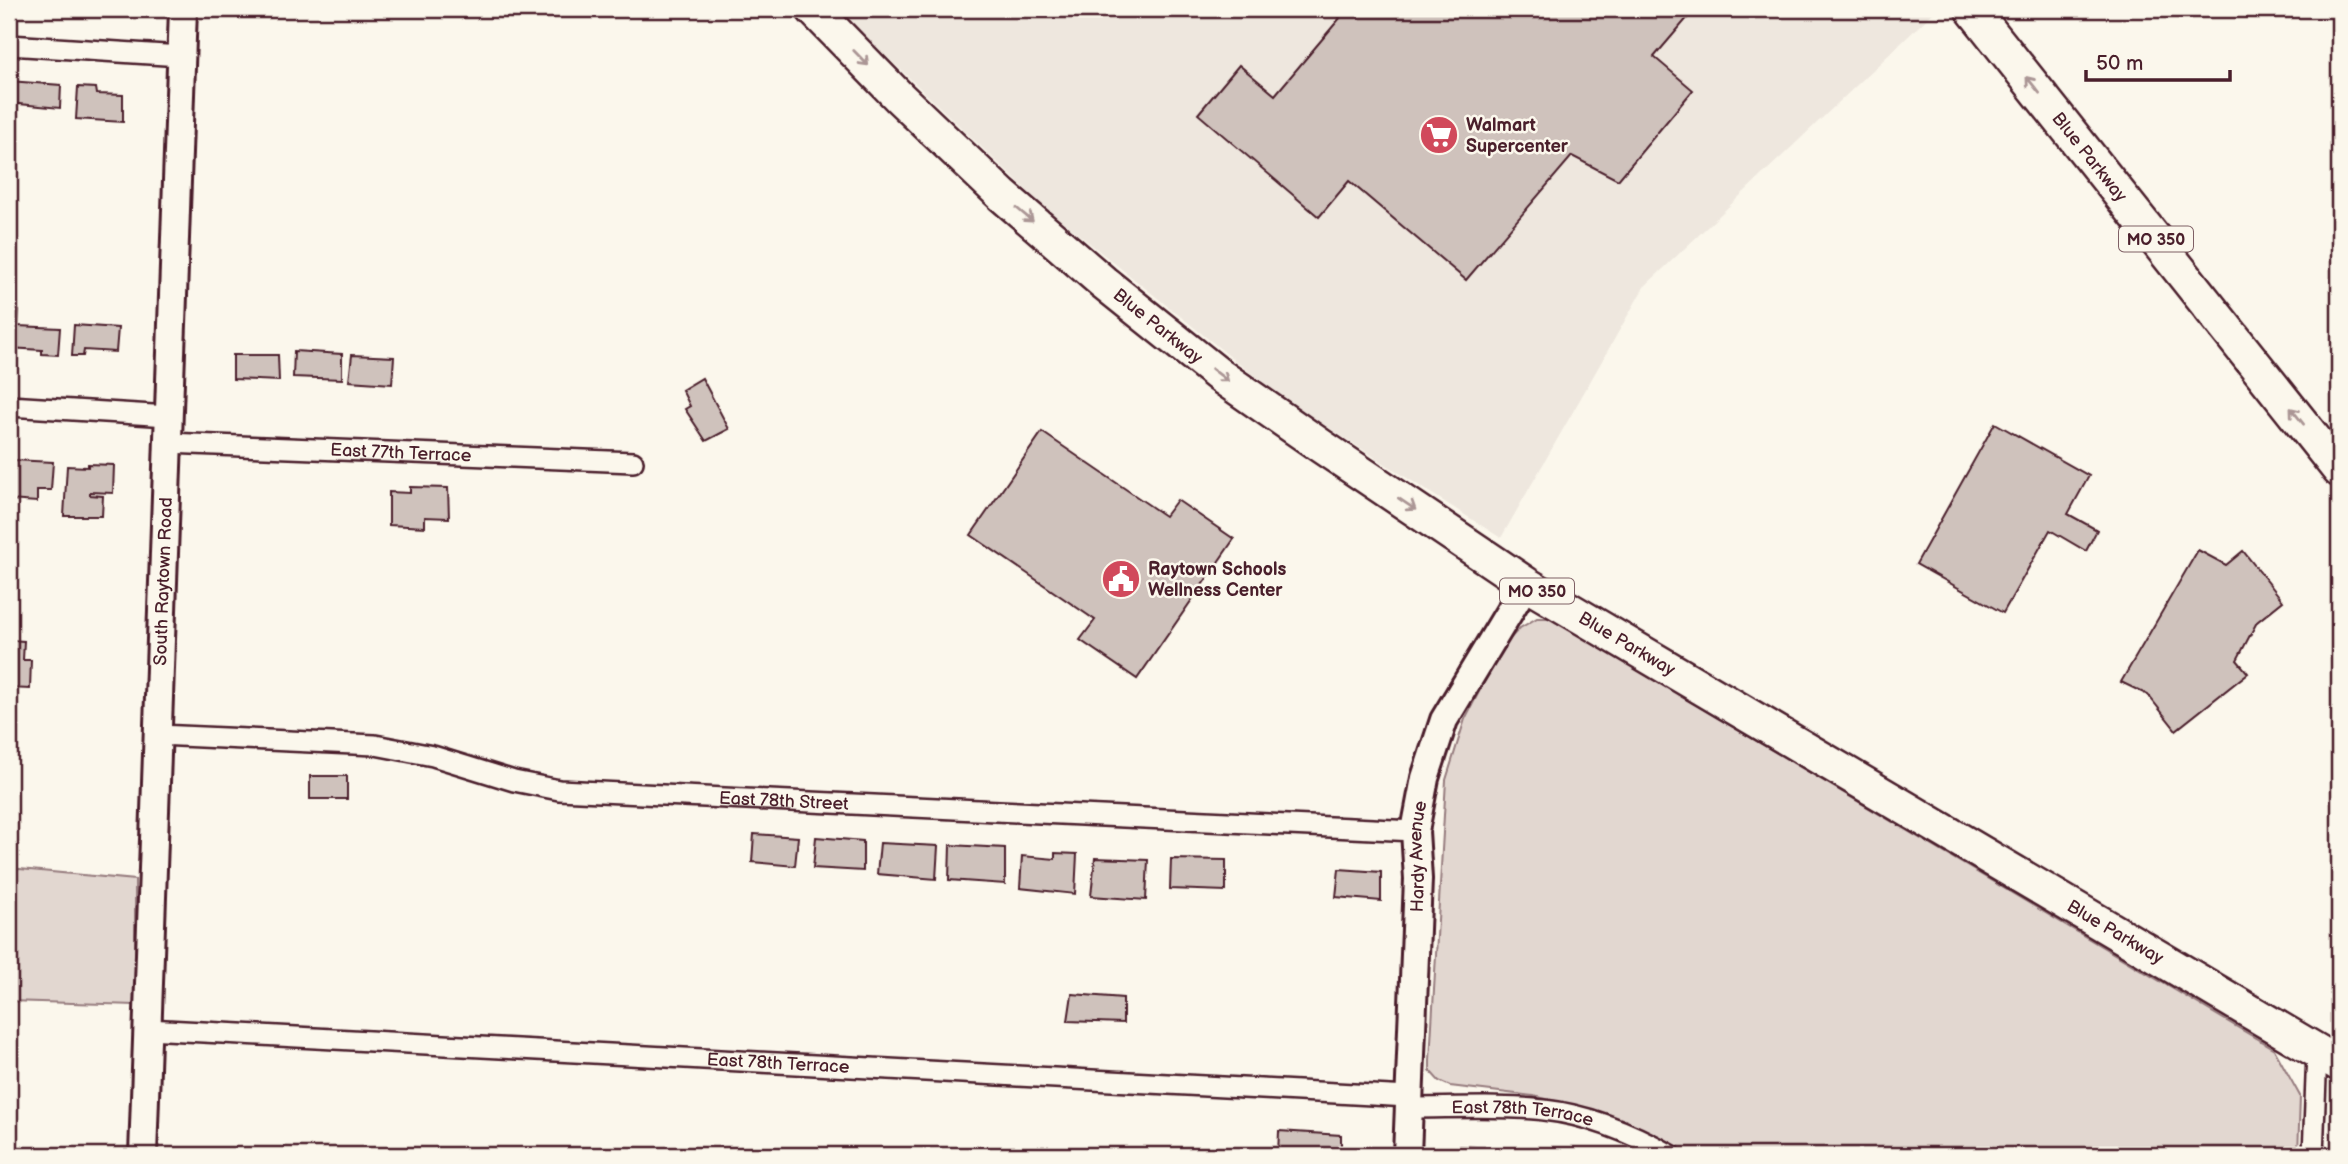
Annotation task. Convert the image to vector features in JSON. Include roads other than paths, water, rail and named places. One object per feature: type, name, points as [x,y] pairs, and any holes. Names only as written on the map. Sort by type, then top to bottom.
[{"type":"highway","name":"Blue Parkway","points":[[813,9],[899,97],[1002,195],[1102,282],[1230,383],[1526,584],[2328,1058]]},
{"type":"highway","name":"Blue Parkway","points":[[1972,9],[2339,470]]},
{"type":"main road","name":"South Raytown Road","points":[[143,1155],[183,9]]},
{"type":"main road","name":"Hardy Avenue","points":[[1407,1155],[1418,879],[1415,831],[1425,778],[1444,720],[1526,584]]},
{"type":"street","points":[[9,45],[181,56]]},
{"type":"street","points":[[9,406],[169,416]]},
{"type":"street","name":"East 77th Terrace","points":[[168,443],[634,463]]},
{"type":"street","name":"East 78th Street","points":[[158,735],[375,745],[433,756],[514,781],[559,790],[1415,831]]},
{"type":"street","name":"East 78th Terrace","points":[[147,1029],[1544,1110],[1599,1122],[1671,1155]]},
{"type":"street","points":[[2313,1155],[2328,1058]]},
{"type":"place","name":"Walmart Supercenter","points":[[1439,135]]},
{"type":"place","name":"Raytown Schools Wellness Center","points":[[1121,579]]}]
